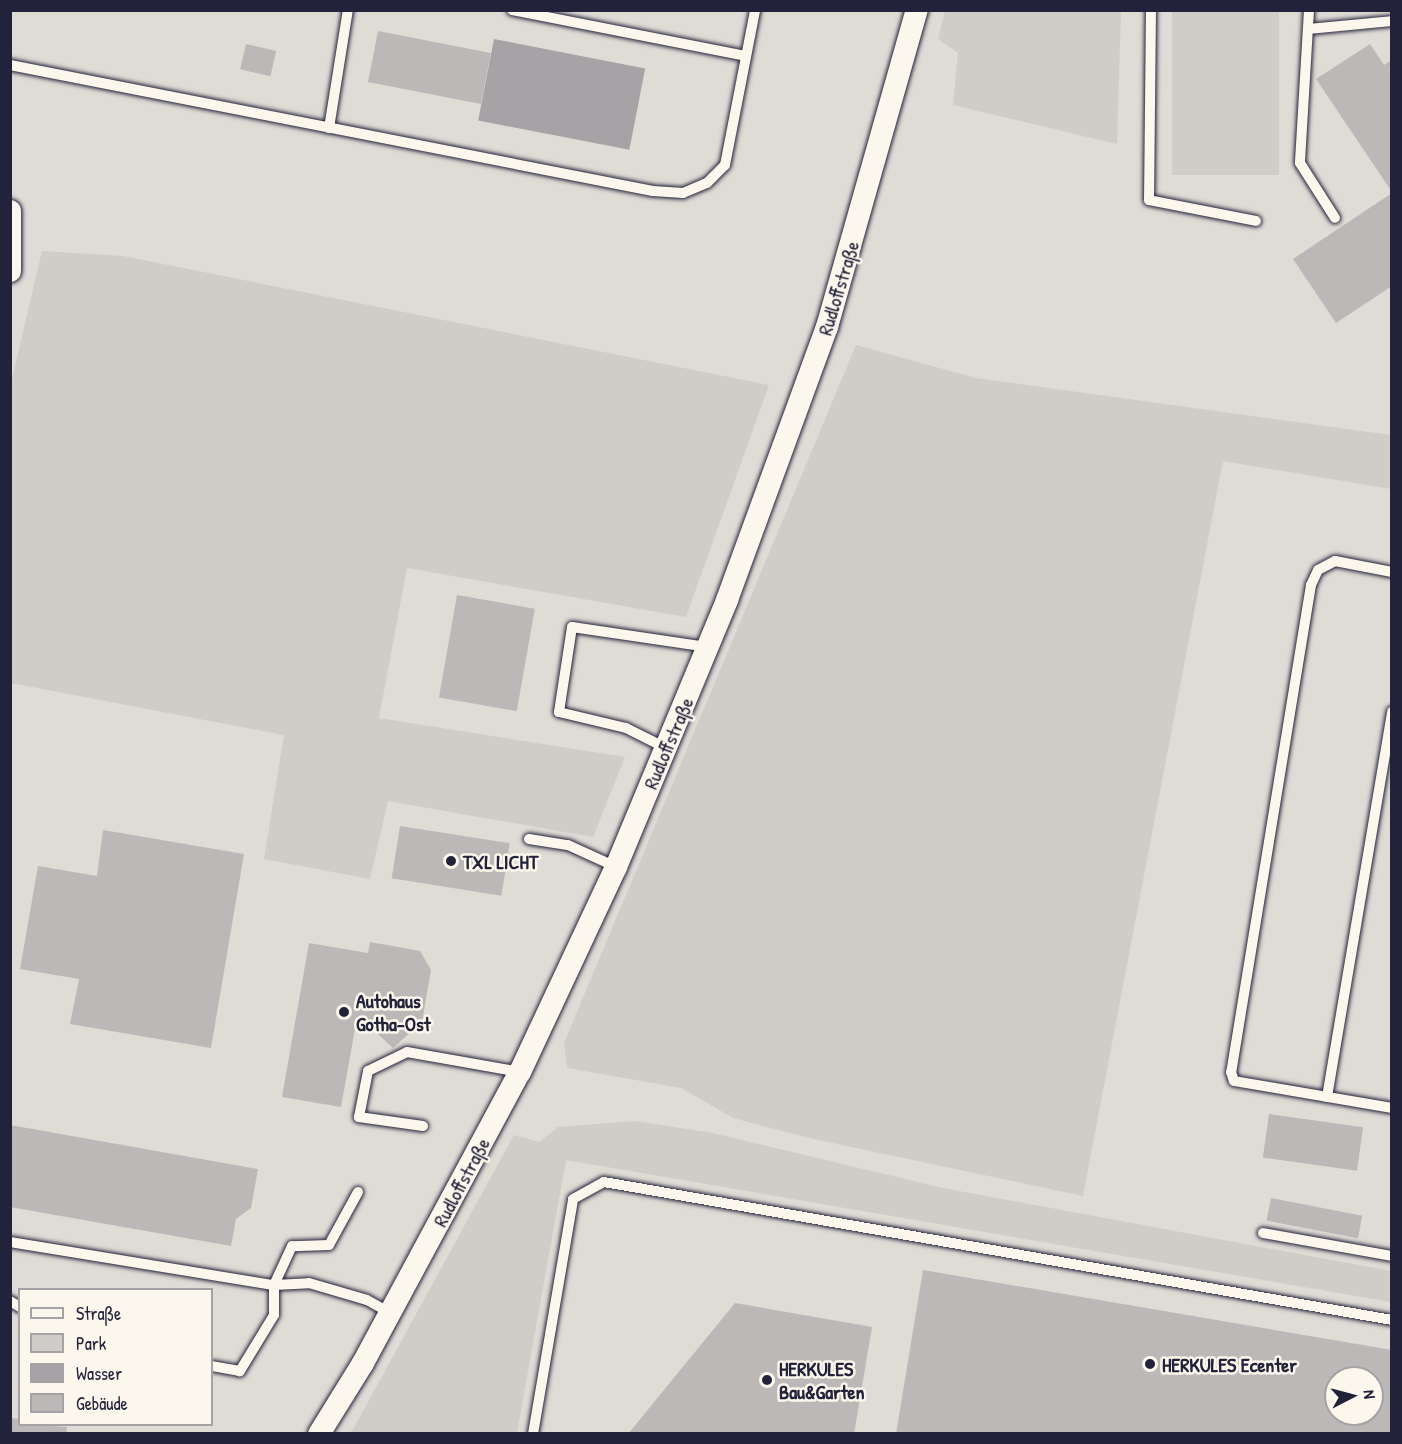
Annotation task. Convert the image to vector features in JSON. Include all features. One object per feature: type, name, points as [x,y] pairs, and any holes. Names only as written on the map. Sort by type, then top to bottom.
[{"type":"street","name":"Rudloffstraße","points":[[319,1434],[390,1313],[520,1072],[616,867],[666,748],[707,647],[827,327],[917,10]]},
{"type":"street","points":[[10,210],[11,263]]},
{"type":"lane","points":[[328,128],[348,10]]},
{"type":"lane","points":[[512,10],[746,56]]},
{"type":"lane","points":[[10,65],[653,191],[683,193],[707,183],[725,165],[755,10]]},
{"type":"lane","points":[[1151,10],[1149,200],[1256,221]]},
{"type":"lane","points":[[1309,10],[1300,163],[1335,218]]},
{"type":"lane","points":[[1308,29],[1392,21]]},
{"type":"lane","points":[[1392,572],[1335,561],[1318,570],[1311,585],[1231,1072],[1234,1081],[1392,1107]]},
{"type":"lane","points":[[666,748],[626,728],[559,712],[572,627],[707,647]]},
{"type":"lane","points":[[1327,1097],[1392,711]]},
{"type":"lane","points":[[529,839],[568,845],[616,867]]},
{"type":"lane","points":[[423,1126],[359,1117],[368,1071],[407,1052],[520,1072]]},
{"type":"lane","points":[[533,1434],[573,1199],[604,1182],[1392,1320]]},
{"type":"lane","points":[[213,1366],[240,1371],[274,1315],[274,1285],[292,1246],[329,1245],[358,1192]]},
{"type":"lane","points":[[1263,1233],[1392,1256]]},
{"type":"lane","points":[[10,1242],[274,1285],[309,1282],[367,1300],[390,1313]]},
{"type":"shaded area","points":[[10,11],[1391,11],[1391,1433],[11,1433]]},
{"type":"green space","points":[[945,11],[1121,11],[1117,144],[953,105],[958,53],[938,39]]},
{"type":"green space","points":[[1172,11],[1279,11],[1279,175],[1172,175]]},
{"type":"green space","points":[[42,251],[123,256],[769,385],[686,617],[407,568],[379,718],[625,757],[593,837],[388,801],[370,879],[264,859],[284,735],[11,683],[11,383]]},
{"type":"green space","points":[[856,345],[976,378],[1391,435],[1391,489],[1223,461],[1083,1196],[809,1138],[733,1118],[681,1088],[567,1068],[564,1043]]},
{"type":"green space","points":[[635,1121],[713,1133],[943,1188],[1391,1271],[1391,1302],[566,1160],[517,1433],[351,1433],[514,1135],[539,1142],[558,1127]]},
{"type":"water","points":[[494,39],[645,68],[629,150],[478,120]]},
{"type":"building","points":[[378,31],[491,53],[481,104],[368,82]]},
{"type":"building","points":[[246,44],[276,51],[270,76],[240,69]]},
{"type":"building","points":[[1370,44],[1384,65],[1392,60],[1392,192],[1316,79]]},
{"type":"building","points":[[1392,193],[1392,286],[1336,323],[1293,259]]},
{"type":"building","points":[[457,595],[535,609],[517,711],[439,697]]},
{"type":"building","name":"TXL LICHT","points":[[400,826],[510,843],[501,896],[392,878]]},
{"type":"building","points":[[103,830],[244,854],[211,1048],[70,1024],[79,979],[20,969],[38,866],[97,876]]},
{"type":"building","points":[[370,942],[420,951],[431,970],[422,1022],[393,1048],[368,1025],[356,1023],[341,1107],[282,1097],[309,943],[368,953]]},
{"type":"building","points":[[1269,1114],[1363,1127],[1357,1171],[1263,1158]]},
{"type":"building","points":[[10,1125],[258,1169],[251,1208],[236,1219],[231,1246],[10,1207]]},
{"type":"building","points":[[1271,1198],[1362,1216],[1358,1238],[1267,1221]]},
{"type":"building","name":"HERKULES Ecenter","points":[[923,1270],[1392,1350],[1392,1434],[896,1434]]},
{"type":"building","name":"HERKULES Bau&Garten","points":[[735,1303],[872,1327],[854,1434],[628,1434]]},
{"type":"building","points":[[10,1418],[18,1419],[18,1426],[67,1427],[66,1434],[10,1434]]},
{"type":"place","name":"TXL LICHT","points":[[451,861]]},
{"type":"place","name":"Autohaus Gotha-Ost","points":[[344,1012]]},
{"type":"place","name":"HERKULES Ecenter","points":[[1150,1364]]},
{"type":"place","name":"HERKULES Bau&Garten","points":[[767,1380]]}]
